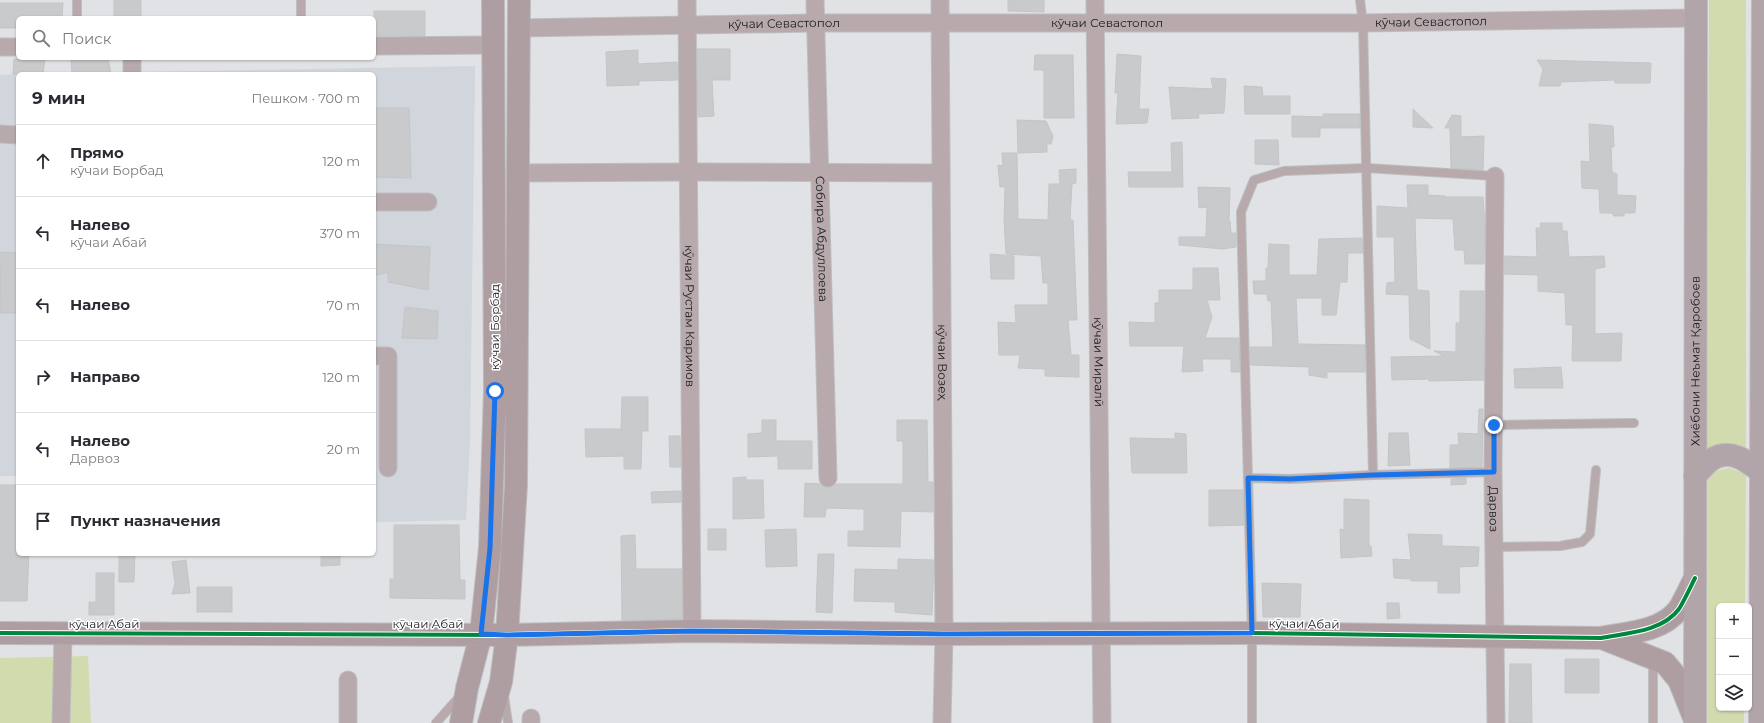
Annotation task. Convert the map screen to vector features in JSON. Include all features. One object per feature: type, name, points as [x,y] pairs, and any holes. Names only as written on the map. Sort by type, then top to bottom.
[{"type":"highway","points":[[1760,723],[1762,590],[1761,472],[1763,424],[1763,0]]},
{"type":"highway","name":"Хиёбони Неъмат Қаробоев","points":[[1695,721],[1696,9]]},
{"type":"highway","points":[[1696,476],[1711,460],[1722,455],[1733,454],[1748,461],[1761,472]]},
{"type":"street","name":"кӯчаи Борбад","points":[[461,723],[467,688],[481,634],[490,548],[495,391],[493,0]]},
{"type":"street","name":"кӯчаи Борбад","points":[[489,723],[501,682],[507,635],[516,485],[519,0]]},
{"type":"street","name":"кӯчаи Рустам Каримов","points":[[687,0],[692,631]]},
{"type":"street","name":"Собира Абдуллоева","points":[[815,0],[814,23],[828,478]]},
{"type":"street","name":"кӯчаи Возеҳ","points":[[940,0],[944,634],[942,723]]},
{"type":"street","name":"кӯчаи Миралӣ","points":[[1095,0],[1102,723]]},
{"type":"street","name":"кӯчаи Севастопол","points":[[519,28],[940,22],[1096,24],[1362,23],[1696,9]]},
{"type":"street","points":[[376,46],[494,45]]},
{"type":"street","points":[[0,47],[16,47]]},
{"type":"street","points":[[132,60],[132,72]]},
{"type":"street","points":[[0,134],[16,135]]},
{"type":"street","points":[[518,173],[941,173]]},
{"type":"street","name":"Дарвоз","points":[[1495,176],[1494,547],[1496,723]]},
{"type":"street","points":[[376,202],[428,202]]},
{"type":"street","points":[[376,356],[388,356],[388,468]]},
{"type":"street","name":"кӯчаи Абаӣ","points":[[0,634],[507,635],[692,631],[944,634],[1252,633],[1601,638],[1645,630],[1664,622],[1678,610],[1695,578]]},
{"type":"street","points":[[61,723],[63,634]]},
{"type":"street","name":"кӯчаи Абаӣ","points":[[1601,638],[1666,663],[1679,680],[1695,721]]},
{"type":"street","points":[[348,680],[348,723]]},
{"type":"lane","points":[[77,0],[77,16]]},
{"type":"lane","points":[[301,0],[301,16]]},
{"type":"lane","points":[[1360,0],[1367,168],[1373,475]]},
{"type":"lane","points":[[1252,723],[1252,633],[1241,212],[1254,180],[1284,171],[1367,168],[1495,176]]},
{"type":"lane","points":[[1494,425],[1634,423]]},
{"type":"lane","points":[[1494,547],[1560,546],[1582,542],[1590,534],[1596,470]]},
{"type":"lane","points":[[1248,478],[1290,479],[1494,472]]},
{"type":"lane","points":[[1653,657],[1653,723]]},
{"type":"lane","points":[[501,682],[508,723]]},
{"type":"lane","points":[[436,723],[467,688]]},
{"type":"shaded area","points":[[475,66],[470,441],[466,520],[376,522],[376,72],[144,72]]},
{"type":"shaded area","points":[[16,74],[16,476],[0,476],[0,75]]},
{"type":"green space","points":[[1709,0],[1746,0],[1746,449],[1735,446],[1726,446],[1707,449]]},
{"type":"green space","points":[[1729,468],[1746,474],[1745,603],[1716,603],[1716,711],[1744,711],[1744,723],[1707,723],[1708,478],[1716,471]]},
{"type":"green space","points":[[88,656],[91,723],[0,723],[0,658]]},
{"type":"building","points":[[114,0],[141,0],[141,16],[114,16]]},
{"type":"building","points":[[1008,0],[1044,0],[1044,12],[1008,11]]},
{"type":"building","points":[[0,3],[63,3],[62,16],[16,16],[16,28],[0,28]]},
{"type":"building","points":[[374,11],[425,11],[425,36],[376,36],[376,16],[374,16]]},
{"type":"building","points":[[697,49],[730,49],[730,80],[712,80],[714,116],[698,117]]},
{"type":"building","points":[[638,50],[638,64],[677,62],[678,80],[639,81],[639,85],[607,86],[606,52]]},
{"type":"building","points":[[1117,54],[1141,56],[1139,109],[1149,109],[1147,123],[1116,124],[1118,93],[1115,93]]},
{"type":"building","points":[[1035,55],[1073,55],[1074,118],[1044,118],[1044,70],[1034,70]]},
{"type":"building","points":[[14,59],[45,60],[43,72],[16,72],[16,74],[13,74]]},
{"type":"building","points":[[71,60],[108,60],[111,72],[72,72]]},
{"type":"building","points":[[1537,60],[1651,63],[1650,83],[1615,83],[1615,80],[1561,82],[1560,86],[1539,86],[1543,69]]},
{"type":"building","points":[[1211,78],[1226,79],[1224,113],[1198,114],[1199,118],[1172,119],[1169,87],[1213,89]]},
{"type":"building","points":[[1244,86],[1262,87],[1263,96],[1290,96],[1290,114],[1245,114]]},
{"type":"building","points":[[376,108],[409,108],[411,178],[376,177]]},
{"type":"building","points":[[1413,109],[1433,128],[1413,127]]},
{"type":"building","points":[[1323,114],[1360,114],[1360,128],[1320,128],[1320,137],[1292,137],[1292,116],[1323,117]]},
{"type":"building","points":[[1452,115],[1461,116],[1461,137],[1484,136],[1483,170],[1451,168],[1450,128],[1445,128]]},
{"type":"building","points":[[1017,120],[1046,121],[1053,136],[1051,144],[1047,144],[1047,152],[1018,153]]},
{"type":"building","points":[[1589,124],[1613,126],[1614,147],[1611,147],[1612,172],[1617,174],[1617,195],[1636,196],[1635,213],[1624,213],[1624,216],[1614,216],[1612,213],[1600,213],[1599,189],[1582,188],[1581,161],[1590,162]]},
{"type":"building","points":[[1255,140],[1278,140],[1279,165],[1255,164]]},
{"type":"building","points":[[1182,142],[1183,187],[1129,187],[1128,172],[1172,172],[1171,143]]},
{"type":"building","points":[[1002,153],[1017,153],[1018,219],[1048,220],[1049,184],[1060,184],[1059,170],[1076,169],[1076,183],[1072,184],[1070,220],[1073,220],[1077,320],[1068,320],[1071,355],[1079,355],[1079,377],[1045,376],[1045,369],[1018,368],[1020,355],[999,355],[998,322],[1016,323],[1015,305],[1048,305],[1048,283],[1043,283],[1041,256],[1006,254],[1004,220],[1005,187],[1000,187],[998,165],[1003,166]]},
{"type":"building","points":[[1407,185],[1428,185],[1428,195],[1445,197],[1483,197],[1485,225],[1484,264],[1465,264],[1464,250],[1455,250],[1453,219],[1415,218],[1417,290],[1429,291],[1430,349],[1410,339],[1409,295],[1386,294],[1387,283],[1395,282],[1394,237],[1377,237],[1377,206],[1408,208]]},
{"type":"building","points":[[1198,187],[1230,188],[1229,221],[1231,233],[1236,233],[1236,247],[1223,249],[1179,245],[1179,237],[1206,237],[1207,207],[1199,208]]},
{"type":"building","points":[[1540,223],[1562,223],[1562,231],[1567,231],[1569,257],[1604,256],[1605,267],[1595,269],[1595,334],[1622,333],[1621,361],[1572,361],[1573,325],[1566,325],[1565,293],[1538,291],[1538,275],[1504,274],[1504,256],[1537,257],[1536,228],[1541,228]]},
{"type":"building","points":[[1362,238],[1363,253],[1348,253],[1347,282],[1340,282],[1336,315],[1322,315],[1322,298],[1296,298],[1298,344],[1365,345],[1365,372],[1327,372],[1327,378],[1309,375],[1309,367],[1250,365],[1250,347],[1273,347],[1271,301],[1268,301],[1267,294],[1254,294],[1253,281],[1266,281],[1269,244],[1289,245],[1289,275],[1317,275],[1319,239]]},
{"type":"building","points":[[376,244],[430,247],[428,290],[388,282],[388,272],[376,275]]},
{"type":"building","points":[[1,252],[16,253],[16,313],[0,313]]},
{"type":"building","points":[[990,254],[1014,256],[1014,279],[991,279]]},
{"type":"building","points":[[1193,268],[1218,268],[1220,300],[1207,300],[1212,317],[1205,338],[1239,338],[1240,372],[1231,372],[1231,359],[1202,359],[1203,371],[1182,372],[1184,346],[1130,346],[1129,322],[1155,323],[1155,303],[1159,303],[1159,290],[1193,290]]},
{"type":"building","points":[[1460,291],[1484,291],[1484,380],[1392,380],[1391,357],[1444,356],[1434,351],[1456,352],[1456,323],[1460,323]]},
{"type":"building","points":[[405,307],[438,311],[437,339],[402,338]]},
{"type":"building","points":[[1561,367],[1563,388],[1515,388],[1514,369]]},
{"type":"building","points":[[622,397],[648,397],[648,431],[642,431],[641,469],[624,469],[624,456],[586,457],[585,429],[621,429]]},
{"type":"building","points":[[1479,409],[1483,409],[1482,467],[1450,468],[1450,445],[1459,445],[1458,433],[1478,434]]},
{"type":"building","points":[[762,420],[776,420],[776,441],[812,441],[812,469],[778,469],[778,456],[748,457],[748,434],[762,433]]},
{"type":"building","points":[[897,420],[927,420],[928,482],[933,482],[933,512],[901,511],[900,547],[848,546],[848,531],[864,531],[864,509],[826,508],[825,517],[804,517],[805,483],[820,484],[828,488],[836,484],[903,484],[903,441],[897,441]]},
{"type":"building","points":[[1175,433],[1186,434],[1187,473],[1132,473],[1130,438],[1175,439]]},
{"type":"building","points":[[1389,433],[1408,433],[1410,465],[1388,466]]},
{"type":"building","points":[[669,436],[680,436],[681,467],[670,467]]},
{"type":"building","points":[[746,477],[746,480],[763,480],[764,518],[733,519],[733,478]]},
{"type":"building","points":[[1466,478],[1466,484],[1451,485],[1451,479]]},
{"type":"building","points":[[0,485],[16,485],[16,556],[29,556],[27,601],[0,601]]},
{"type":"building","points":[[1209,490],[1243,490],[1244,525],[1209,526]]},
{"type":"building","points":[[681,491],[681,502],[652,503],[651,492]]},
{"type":"building","points":[[1344,499],[1369,500],[1369,546],[1371,546],[1372,556],[1341,558],[1340,529],[1344,530]]},
{"type":"building","points":[[394,525],[459,525],[460,580],[465,580],[465,599],[390,598],[390,579],[394,579]]},
{"type":"building","points":[[708,529],[726,529],[726,550],[708,550]]},
{"type":"building","points":[[796,529],[797,566],[766,567],[765,530]]},
{"type":"building","points":[[1408,534],[1442,535],[1442,546],[1479,547],[1478,566],[1459,567],[1460,593],[1438,593],[1438,581],[1411,581],[1411,579],[1394,578],[1393,559],[1411,560]]},
{"type":"building","points":[[635,535],[636,569],[682,569],[682,619],[622,620],[621,536]]},
{"type":"building","points":[[818,554],[834,554],[832,613],[816,612]]},
{"type":"building","points":[[119,556],[135,556],[134,582],[119,582]]},
{"type":"building","points":[[321,556],[340,556],[340,565],[321,566]]},
{"type":"building","points":[[898,559],[934,560],[932,615],[895,612],[895,602],[854,601],[855,569],[898,570]]},
{"type":"building","points":[[186,560],[190,593],[172,594],[175,584],[172,562]]},
{"type":"building","points":[[96,573],[114,573],[114,615],[89,615],[89,602],[96,602]]},
{"type":"building","points":[[1262,583],[1301,584],[1300,617],[1263,617]]},
{"type":"building","points":[[197,587],[232,587],[232,612],[197,612]]},
{"type":"building","points":[[1387,603],[1399,603],[1400,618],[1387,619]]},
{"type":"building","points":[[1565,659],[1599,659],[1599,693],[1565,693]]},
{"type":"building","points":[[1510,664],[1531,664],[1532,723],[1509,723]]},
{"type":"cycle path","points":[[0,633],[507,635],[692,631],[944,634],[1252,633],[1601,638],[1632,633],[1663,623],[1672,617],[1679,609],[1695,578]]},
{"type":"route","points":[[495,391],[490,548],[481,634],[507,635],[692,631],[944,634],[1252,633],[1248,478],[1290,479],[1494,472],[1494,425]]}]
